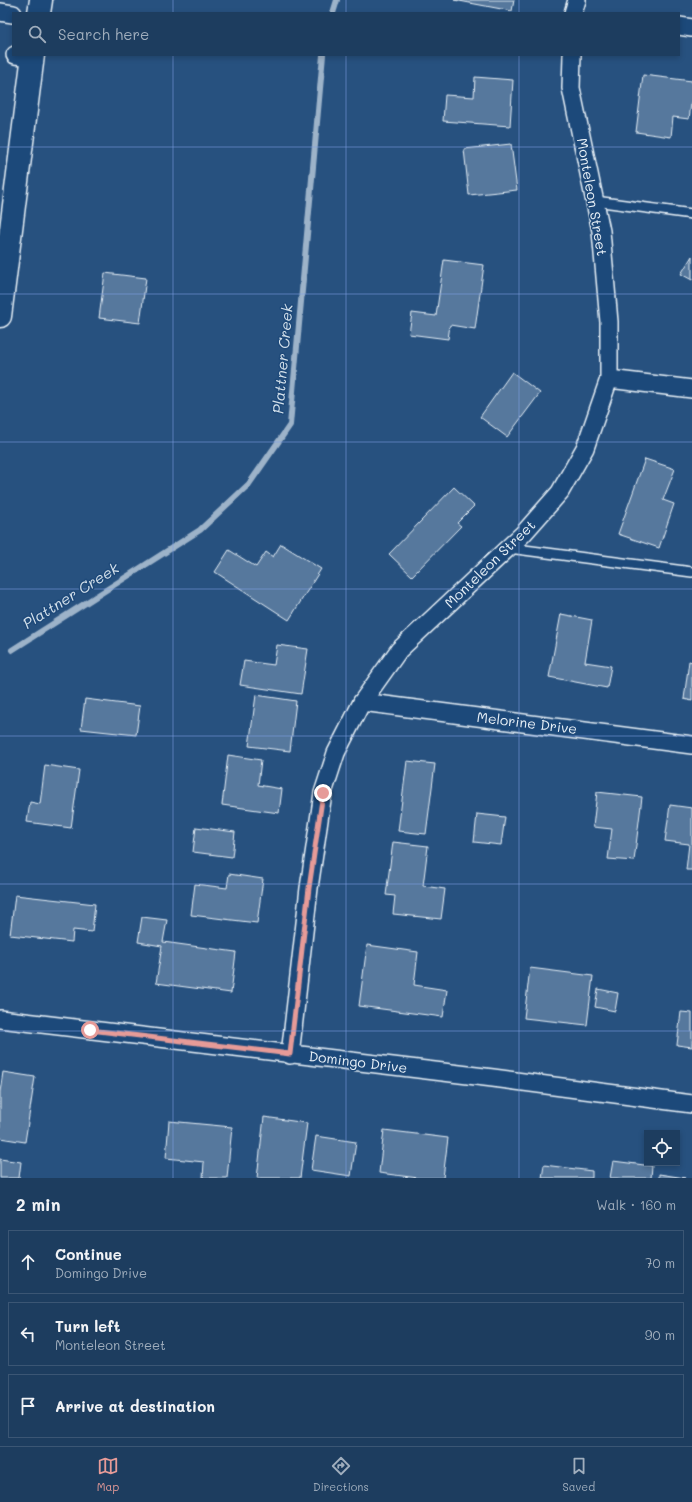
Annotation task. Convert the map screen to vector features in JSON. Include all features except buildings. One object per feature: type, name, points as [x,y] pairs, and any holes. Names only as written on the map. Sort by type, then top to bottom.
[{"type":"main road","points":[[39,12],[40,0]]},
{"type":"main road","points":[[0,316],[24,56]]},
{"type":"street","points":[[573,12],[577,0]]},
{"type":"street","points":[[0,12],[12,14]]},
{"type":"street","points":[[680,26],[692,28]]},
{"type":"street","points":[[0,53],[12,54]]},
{"type":"street","name":"Monteleon Street","points":[[290,1054],[309,888],[323,793],[336,753],[362,702],[399,650],[509,548],[560,492],[585,448],[609,379],[609,322],[601,231],[572,88],[572,56]]},
{"type":"street","points":[[609,379],[692,389]]},
{"type":"street","name":"Melorine Drive","points":[[362,702],[692,745]]},
{"type":"street","name":"Domingo Drive","points":[[0,1019],[692,1104]]},
{"type":"lane","points":[[595,201],[692,214]]},
{"type":"lane","points":[[509,548],[692,572]]},
{"type":"waterway","name":"Plattner Creek","points":[[333,12],[337,0]]},
{"type":"waterway","name":"Plattner Creek","points":[[12,650],[200,530],[249,484],[290,425],[323,56]]},
{"type":"route","points":[[90,1030],[290,1054],[309,888],[323,793]]}]
